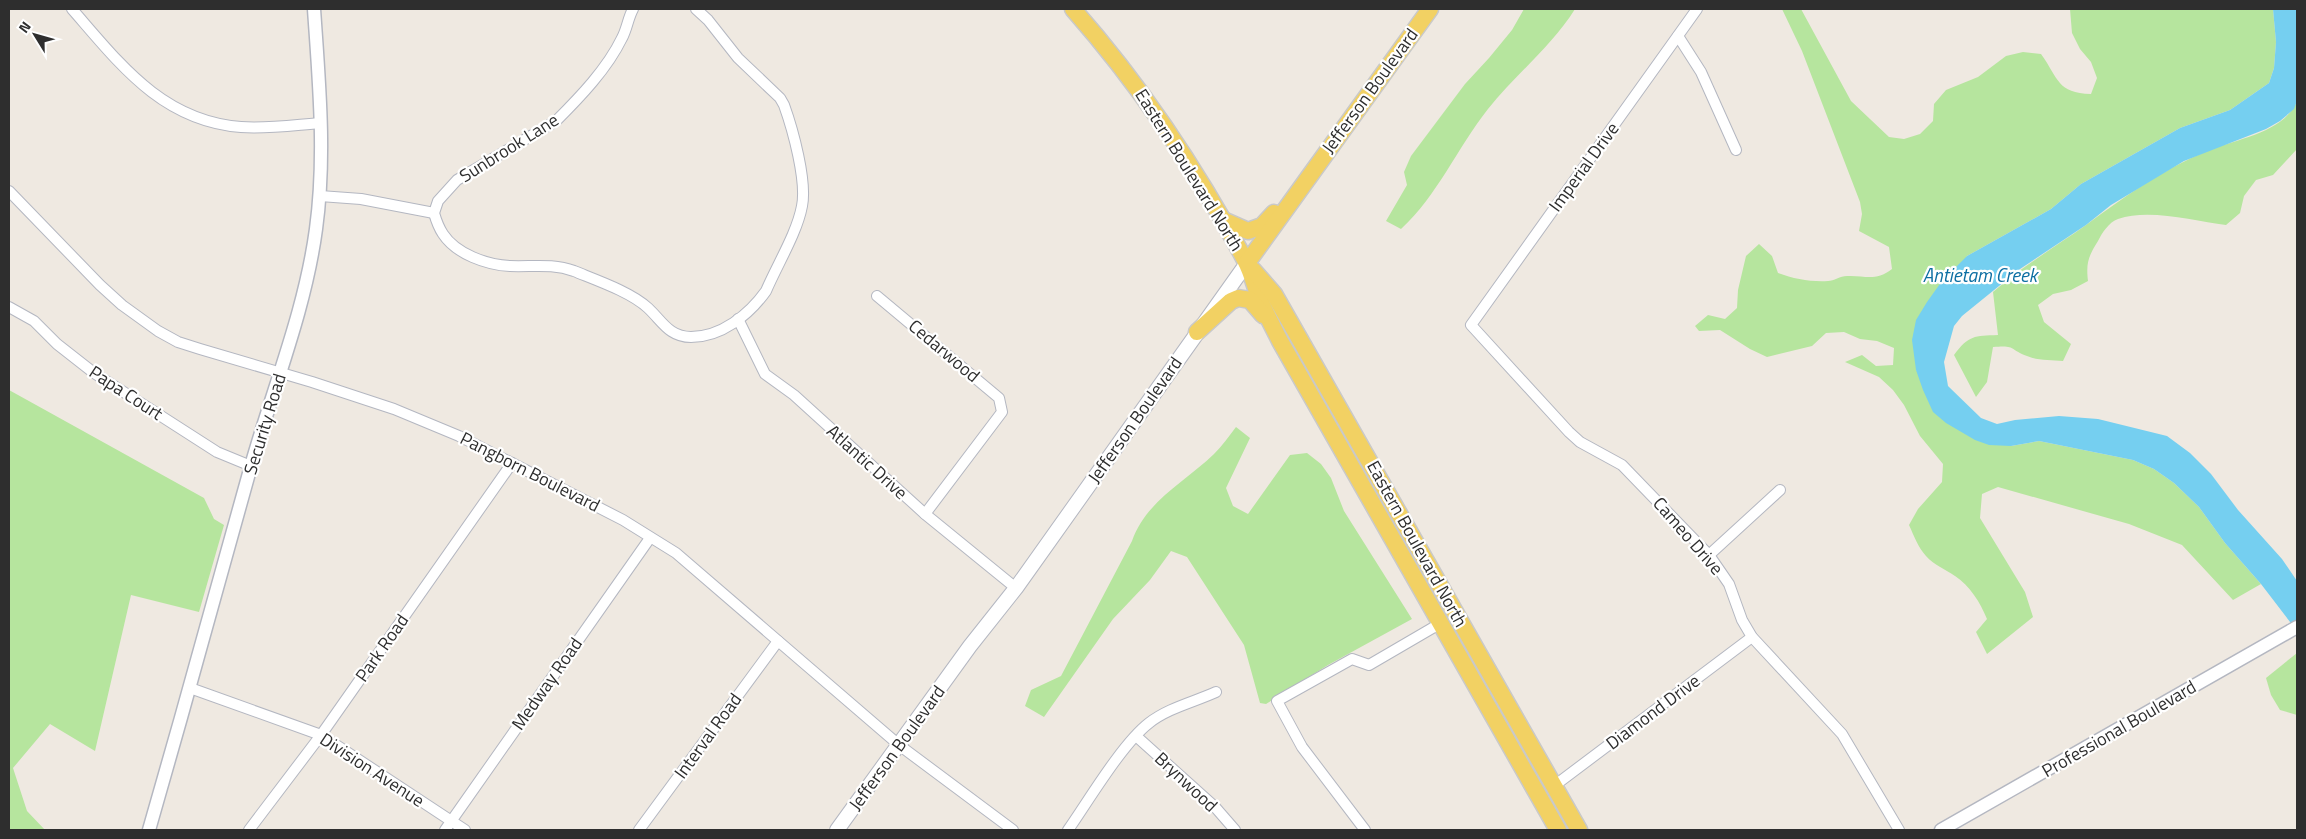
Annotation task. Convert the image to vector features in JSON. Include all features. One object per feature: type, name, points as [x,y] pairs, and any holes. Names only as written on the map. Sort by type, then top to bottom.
[{"type":"main road","name":"Eastern Boulevard North","points":[[1073,9],[1137,86],[1180,149],[1223,220],[1246,263],[1261,302],[1280,341],[1558,830]]},
{"type":"main road","name":"Jefferson Boulevard","points":[[837,830],[970,646],[1016,588],[1306,179],[1430,9]]},
{"type":"main road","points":[[1223,220],[1248,231],[1262,226],[1306,179]]},
{"type":"main road","name":"Eastern Boulevard North","points":[[1246,263],[1274,294],[1579,830]]},
{"type":"main road","points":[[1197,332],[1231,301],[1244,298],[1256,304],[1280,341]]},
{"type":"main road","points":[[1441,623],[1448,623],[1455,629],[1488,686],[1504,698]]},
{"type":"main road","points":[[1481,694],[1497,710],[1536,778],[1545,786],[1554,786]]},
{"type":"street","points":[[72,9],[130,73],[170,106],[190,116],[211,122],[242,127],[321,123]]},
{"type":"street","name":"Security Road","points":[[149,830],[310,264],[320,196],[321,123],[314,9]]},
{"type":"street","name":"Sunbrook Lane","points":[[434,213],[438,202],[457,180],[556,121],[565,112],[611,56],[622,38],[633,9]]},
{"type":"street","points":[[320,196],[353,198],[434,213],[445,237],[461,250],[477,259],[501,266],[539,264],[571,270],[639,301],[669,331],[689,337],[706,336],[738,320],[751,310],[766,291],[799,217],[803,197],[802,184],[784,105],[780,98],[738,58],[708,20],[696,9]]},
{"type":"street","name":"Imperial Drive","points":[[1471,325],[1697,9]]},
{"type":"street","points":[[1678,36],[1701,72],[1736,150]]},
{"type":"street","name":"Pangborn Boulevard","points":[[9,191],[100,285],[140,320],[178,342],[394,409],[458,436],[623,520],[682,558],[899,744],[1014,830]]},
{"type":"street","name":"Cedarwood","points":[[877,296],[999,398],[1002,412],[925,514]]},
{"type":"street","name":"Papa Court","points":[[9,307],[34,321],[57,344],[94,373],[217,452],[251,466]]},
{"type":"street","name":"Atlantic Drive","points":[[738,320],[765,374],[794,395],[925,514],[1016,588]]},
{"type":"street","name":"Cameo Drive","points":[[1471,325],[1569,432],[1580,442],[1622,465],[1709,556],[1729,584],[1742,620],[1752,637],[1842,734],[1899,830]]},
{"type":"street","name":"Park Road","points":[[249,830],[322,734],[512,463]]},
{"type":"street","points":[[1709,556],[1780,490]]},
{"type":"street","name":"Medway Road","points":[[445,830],[650,538]]},
{"type":"street","points":[[1365,830],[1302,747],[1277,700],[1352,659],[1369,665],[1441,623]]},
{"type":"street","name":"Professional Boulevard","points":[[1941,830],[2297,627]]},
{"type":"street","name":"Diamond Drive","points":[[1554,786],[1752,637]]},
{"type":"street","name":"Interval Road","points":[[639,830],[778,641]]},
{"type":"street","name":"Division Avenue","points":[[190,688],[322,734],[465,830]]},
{"type":"street","points":[[1068,830],[1136,736],[1148,724],[1160,716],[1216,692]]},
{"type":"street","name":"Brynwood","points":[[1136,736],[1215,807],[1235,830]]},
{"type":"green space","points":[[1524,9],[1575,9],[1566,23],[1488,109],[1437,186],[1414,216],[1401,229],[1386,221],[1407,185],[1404,172],[1411,156],[1465,84],[1512,30]]},
{"type":"green space","points":[[1782,9],[1801,9],[1851,101],[1889,137],[1904,139],[1920,134],[1933,121],[1934,104],[1946,90],[1978,77],[2006,56],[2023,52],[2041,54],[2060,83],[2065,87],[2071,91],[2091,94],[2097,78],[2091,62],[2080,49],[2072,33],[2070,9],[2273,9],[2276,42],[2274,68],[2269,83],[2230,110],[2180,128],[2081,184],[2051,209],[1967,256],[1916,370],[2011,446],[2039,441],[2133,460],[2154,469],[2174,483],[2199,507],[2225,543],[2261,584],[2233,600],[2182,545],[2129,524],[1998,487],[1982,494],[1980,518],[2025,592],[2033,617],[1987,654],[1976,632],[1987,619],[1978,601],[1960,580],[1926,556],[1918,545],[1909,525],[1918,509],[1942,482],[1943,464],[1920,436],[1904,405],[1893,390],[1879,377],[1845,362],[1862,355],[1876,366],[1893,365],[1894,348],[1877,341],[1860,339],[1844,332],[1826,333],[1812,346],[1767,357],[1750,349],[1720,330],[1699,331],[1695,326],[1708,315],[1725,319],[1737,308],[1738,290],[1746,256],[1759,244],[1772,256],[1778,273],[1803,280],[1828,281],[1844,276],[1875,277],[1892,269],[1889,247],[1859,231],[1862,214],[1860,202],[1802,51]]},
{"type":"green space","points":[[2297,101],[2297,149],[2273,175],[2256,180],[2244,196],[2240,213],[2226,225],[2157,215],[2130,216],[2118,219],[2112,223],[2106,228],[2090,256],[2087,269],[2088,281],[2071,290],[2053,294],[2038,305],[2044,322],[2071,344],[2063,361],[2031,358],[2009,347],[1993,347],[1987,382],[1976,397],[1954,355],[1968,340],[1977,336],[1998,335],[1993,292],[2027,265],[2144,184],[2191,158],[2270,128],[2282,121],[2291,112]]},
{"type":"green space","points":[[9,390],[204,498],[214,519],[224,525],[199,612],[131,595],[95,751],[50,724],[13,768],[27,811],[45,830],[9,830]]},
{"type":"green space","points":[[1236,427],[1250,438],[1226,488],[1233,506],[1248,514],[1290,455],[1307,453],[1321,464],[1331,478],[1344,511],[1412,619],[1328,665],[1266,704],[1260,703],[1244,645],[1187,557],[1171,551],[1150,580],[1113,619],[1044,717],[1025,706],[1031,690],[1061,676],[1138,527],[1147,514],[1167,493],[1214,454]]},
{"type":"green space","points":[[2297,653],[2297,715],[2280,710],[2271,695],[2266,678]]},
{"type":"water","name":"Antietam Creek","points":[[2273,9],[2297,9],[2297,101],[2294,109],[2280,121],[2266,129],[2184,161],[2111,205],[2086,225],[2020,269],[1962,316],[1954,326],[1944,362],[1948,386],[1981,418],[1997,424],[2015,420],[2059,416],[2098,419],[2167,436],[2190,453],[2211,474],[2238,510],[2282,559],[2297,581],[2297,631],[2261,584],[2225,543],[2199,507],[2174,483],[2154,469],[2133,460],[2039,441],[2011,446],[1989,445],[1975,440],[1946,423],[1933,412],[1923,390],[1916,370],[1912,340],[1916,320],[1927,302],[1942,281],[1967,256],[2051,209],[2081,184],[2180,128],[2230,110],[2269,83],[2274,68],[2276,42]]}]
